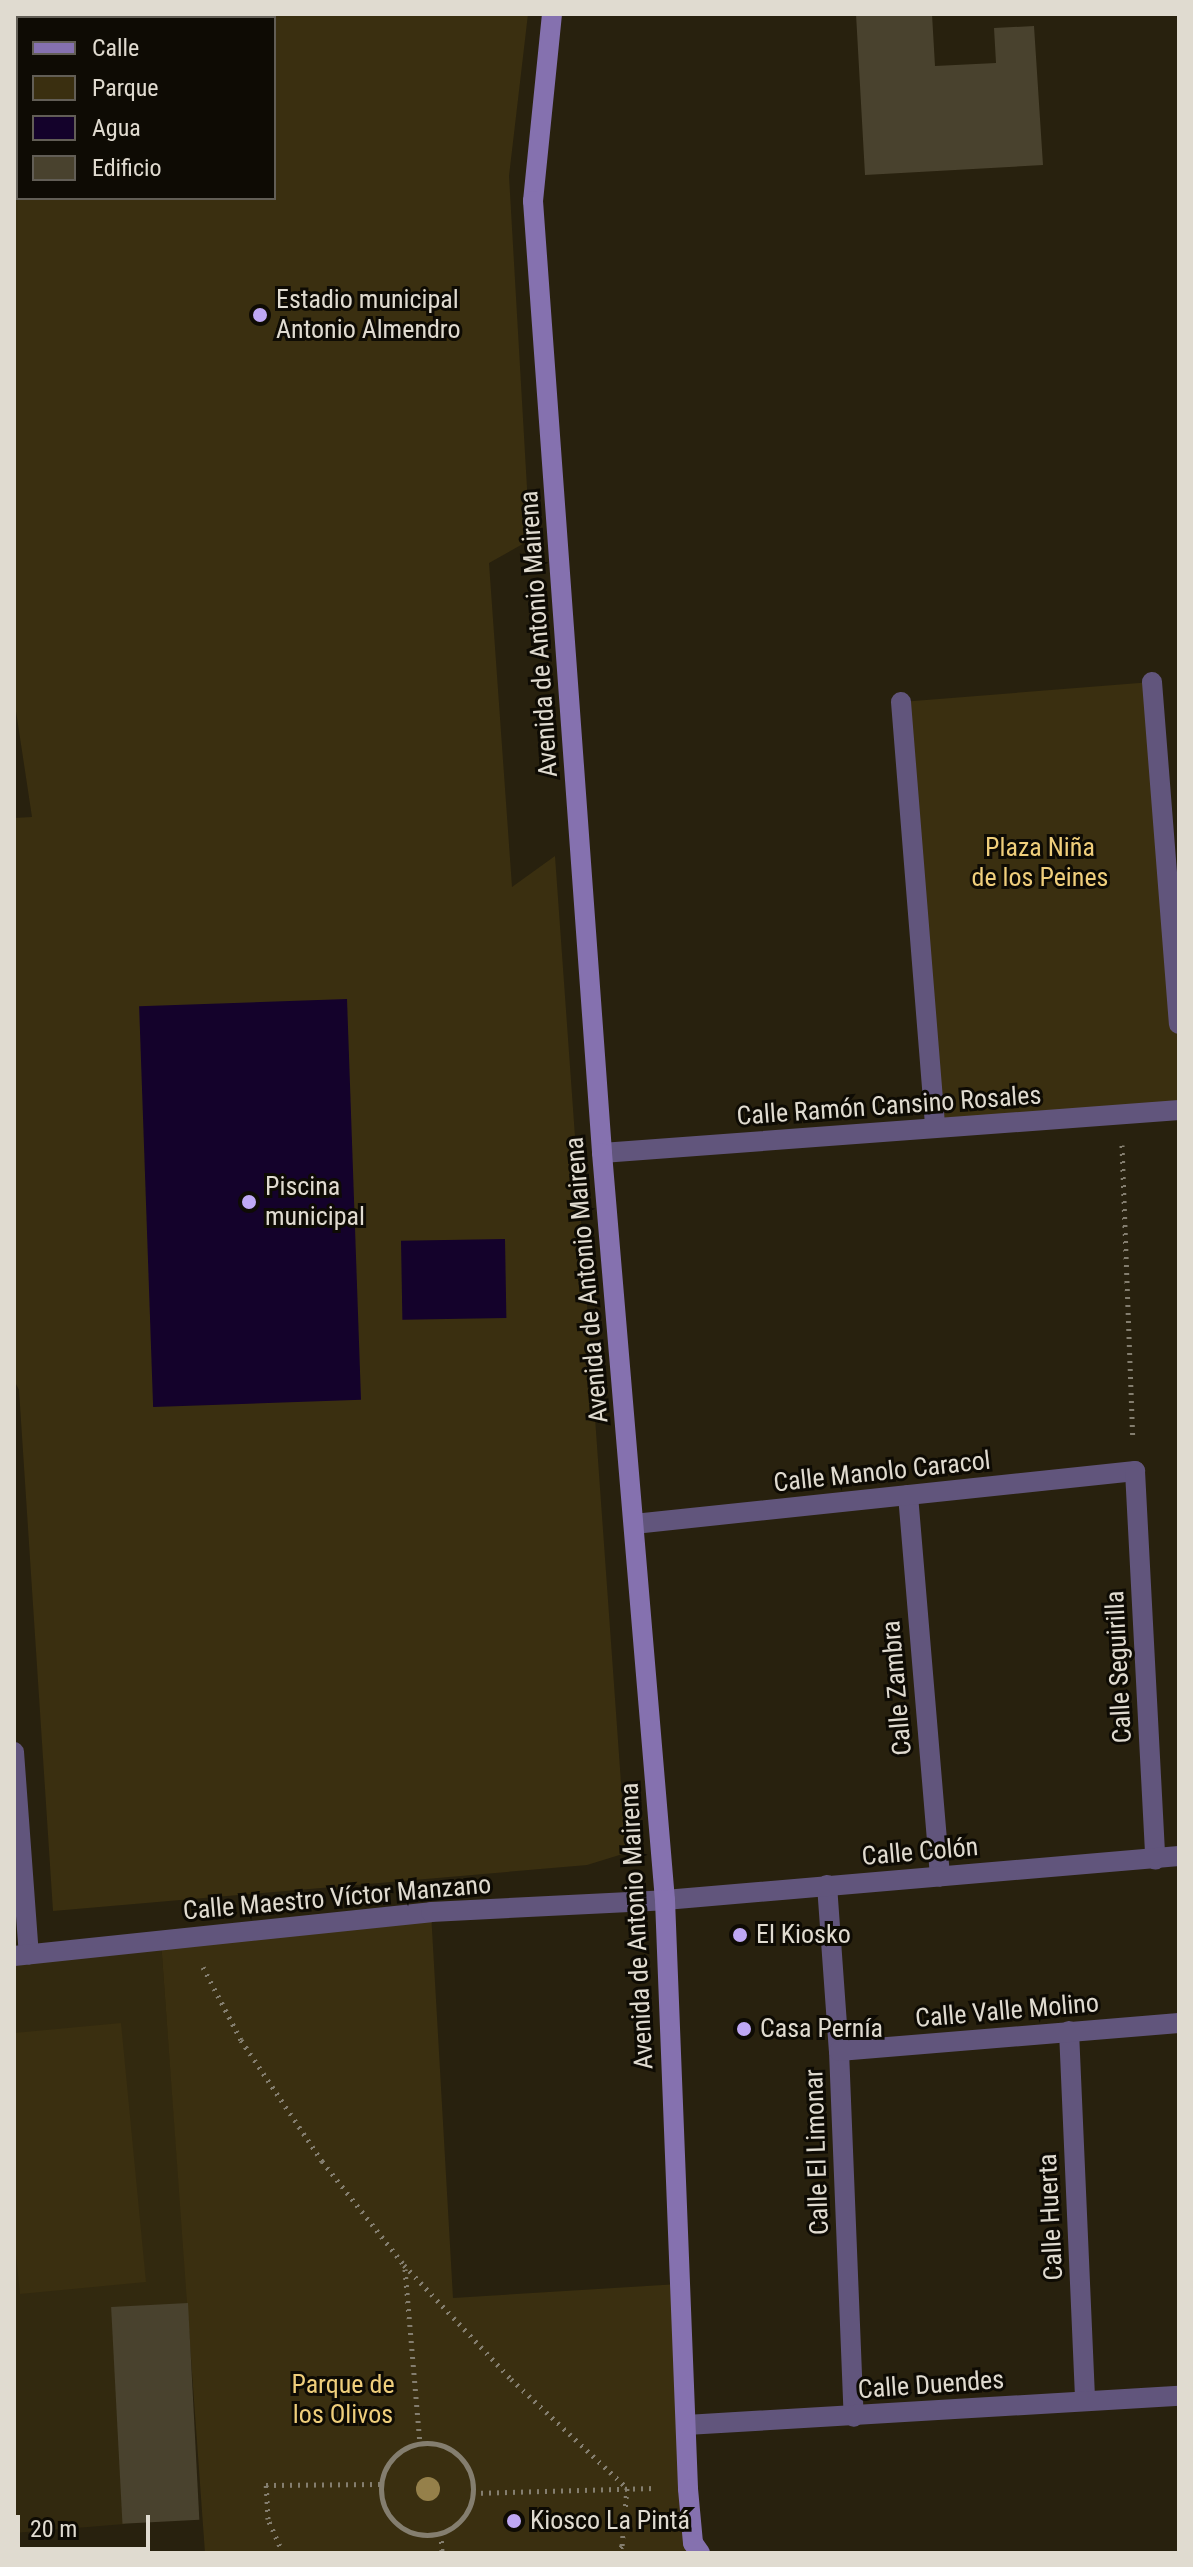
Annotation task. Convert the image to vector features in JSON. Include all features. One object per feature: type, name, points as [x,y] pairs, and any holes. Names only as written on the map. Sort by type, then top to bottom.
[{"type":"street","name":"Avenida de Antonio Mairena","points":[[552,14],[533,201],[602,1153],[665,1900],[688,2489],[695,2550]]},
{"type":"street","points":[[1152,682],[1179,1024]]},
{"type":"street","points":[[901,702],[935,1128]]},
{"type":"street","name":"Calle Ramón Cansino Rosales","points":[[602,1153],[1179,1110]]},
{"type":"street","name":"Calle Manolo Caracol","points":[[634,1524],[1135,1471]]},
{"type":"street","name":"Calle Seguirilla","points":[[1135,1471],[1155,1859]]},
{"type":"street","name":"Calle Zambra","points":[[908,1495],[940,1877]]},
{"type":"street","points":[[14,1752],[22,1955]]},
{"type":"street","name":"Calle Colón","points":[[665,1900],[1179,1856]]},
{"type":"street","name":"Calle El Limonar","points":[[827,1885],[839,2051],[854,2417]]},
{"type":"street","name":"Calle Maestro Víctor Manzano","points":[[22,1955],[431,1912],[665,1900]]},
{"type":"street","name":"Calle Valle Molino","points":[[839,2051],[1179,2023]]},
{"type":"street","name":"Calle Huerta","points":[[1069,2031],[1085,2399]]},
{"type":"street","name":"Calle Duendes","points":[[686,2425],[854,2417],[1085,2399],[1179,2396]]},
{"type":"path","points":[[1121,1115],[1135,1471]]},
{"type":"path","points":[[187,1938],[241,2040],[322,2161],[404,2265],[511,2379],[627,2488]]},
{"type":"path","points":[[404,2265],[420,2443]]},
{"type":"path","points":[[420,2443],[448,2447],[459,2455],[467,2467],[473,2493],[462,2518],[441,2533],[426,2535],[398,2524],[388,2513],[381,2484],[393,2457],[420,2443]]},
{"type":"path","points":[[283,2553],[268,2519],[266,2485],[381,2484]]},
{"type":"path","points":[[617,2553],[622,2546],[627,2488]]},
{"type":"path","points":[[473,2493],[688,2489]]},
{"type":"path","points":[[441,2533],[442,2553]]},
{"type":"shaded area","points":[[161,1941],[188,2303],[125,2524],[14,2533],[14,1955]]},
{"type":"green space","points":[[14,14],[528,14],[509,176],[530,540],[489,563],[512,887],[555,856],[626,1853],[587,1865],[53,1911],[19,1390],[14,1380],[14,818],[32,817],[14,698]]},
{"type":"green space","name":"Plaza Niña de los Peines","points":[[1152,682],[1179,1024],[1179,1110],[935,1128],[901,702]]},
{"type":"green space","name":"Parque de los Olivos","points":[[431,1912],[453,2298],[679,2284],[691,2553],[205,2553],[161,1941]]},
{"type":"green space","points":[[121,2023],[146,2282],[20,2294],[14,2236],[14,2033]]},
{"type":"water","name":"Piscina municipal","points":[[347,999],[361,1400],[153,1407],[139,1006]]},
{"type":"water","points":[[505,1239],[506,1318],[402,1320],[401,1241]]},
{"type":"building","points":[[856,14],[932,14],[935,66],[996,63],[994,28],[1034,26],[1043,165],[865,175]]},
{"type":"building","points":[[188,2303],[199,2520],[122,2524],[111,2307]]},
{"type":"building","points":[[14,2505],[19,2533],[14,2533]]},
{"type":"place","name":"Estadio municipal Antonio Almendro","points":[[260,315]]},
{"type":"place","name":"Piscina municipal","points":[[249,1202]]},
{"type":"place","name":"El Kiosko","points":[[740,1935]]},
{"type":"place","name":"Casa Pernía","points":[[744,2029]]},
{"type":"place","name":"Kiosco La Pintá","points":[[514,2521]]}]
